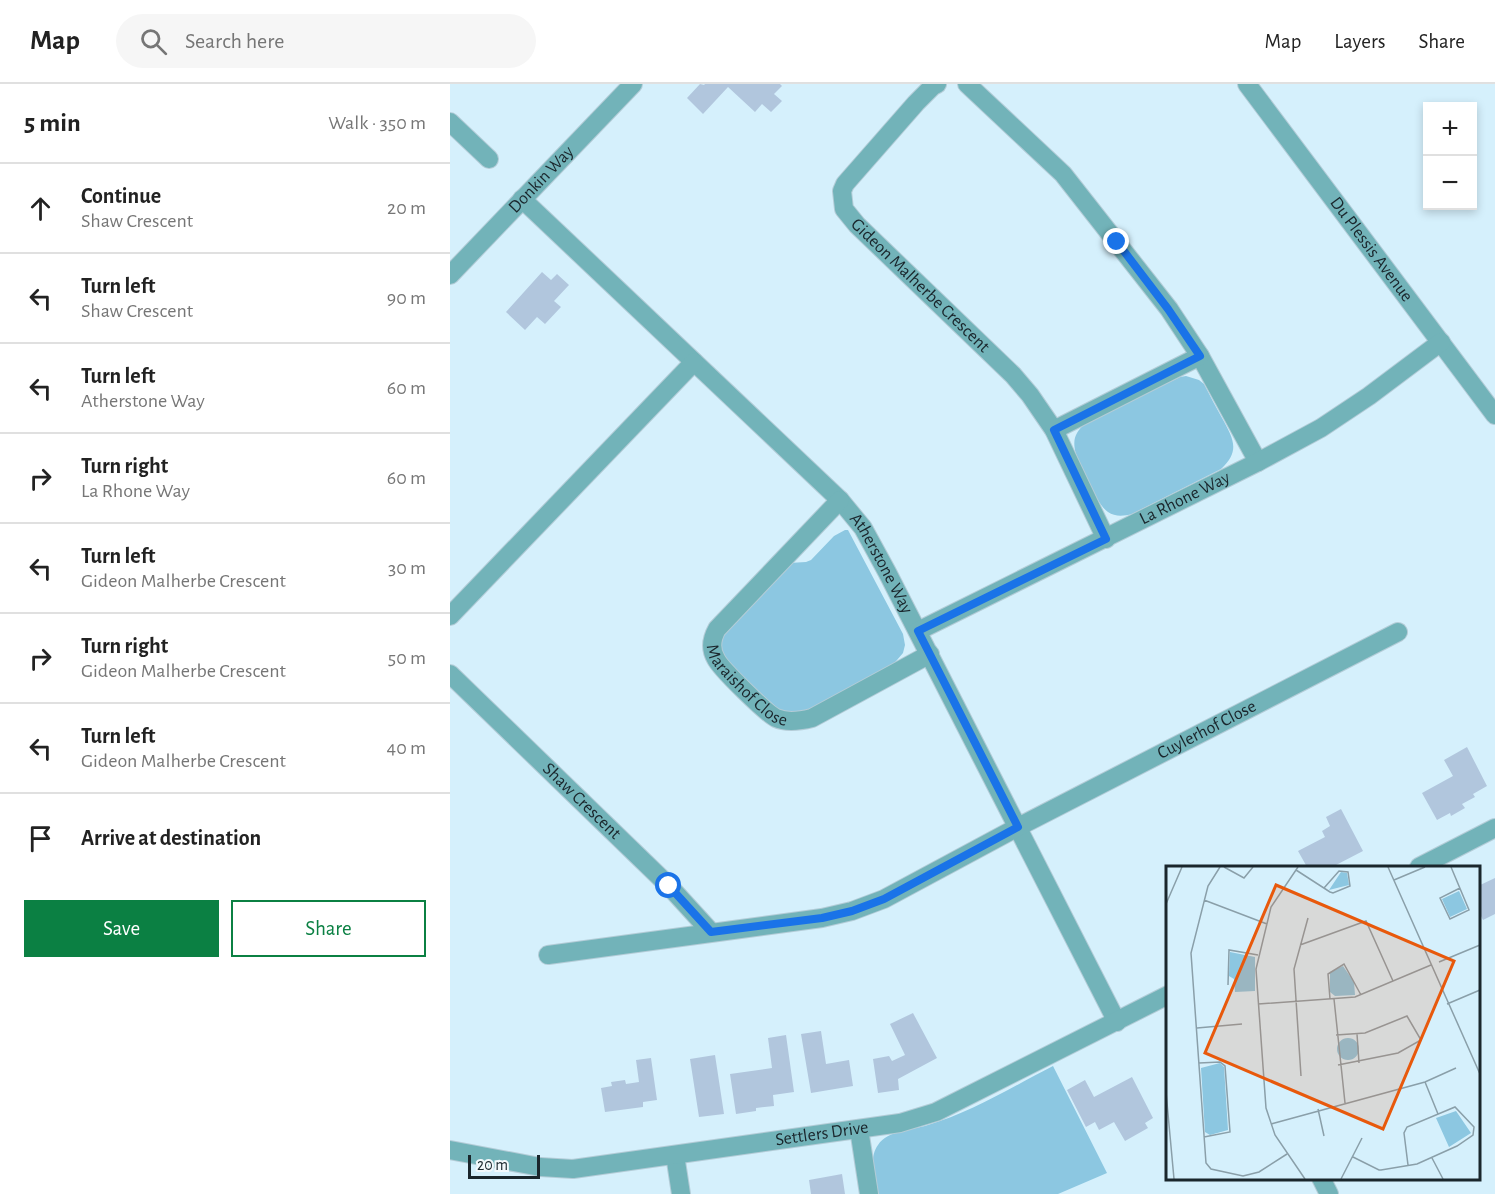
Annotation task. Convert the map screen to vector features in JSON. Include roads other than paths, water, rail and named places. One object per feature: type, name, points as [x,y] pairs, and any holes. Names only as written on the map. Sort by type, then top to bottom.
[{"type":"street","name":"Donkin Way","points":[[450,275],[633,84]]},
{"type":"street","name":"Gideon Malherbe Crescent","points":[[937,84],[916,103],[850,176],[842,191],[844,208],[856,225],[1013,375],[1030,395],[1054,430],[1106,539]]},
{"type":"street","points":[[967,84],[1063,174],[1168,309],[1200,356],[1257,462]]},
{"type":"street","name":"Du Plessis Avenue","points":[[1247,84],[1495,415]]},
{"type":"street","points":[[450,122],[489,159]]},
{"type":"street","name":"Atherstone Way","points":[[522,200],[840,500],[863,528],[930,654],[1117,1022]]},
{"type":"street","name":"La Rhone Way","points":[[918,631],[1106,539],[1321,428],[1369,396],[1441,342]]},
{"type":"street","points":[[1054,430],[1200,356]]},
{"type":"street","points":[[450,616],[694,362]]},
{"type":"street","name":"Maraishof Close","points":[[840,500],[717,628],[712,638],[715,659],[770,715],[786,721],[801,721],[812,718],[930,654]]},
{"type":"street","name":"Cuylerhof Close","points":[[1018,827],[1398,632]]},
{"type":"street","name":"Shaw Crescent","points":[[450,674],[669,886],[711,932]]},
{"type":"street","points":[[548,955],[822,918],[852,911],[884,899],[1018,827]]},
{"type":"street","points":[[1421,866],[1495,828]]},
{"type":"street","name":"Settlers Drive","points":[[450,1150],[540,1167],[586,1168],[900,1123],[929,1114],[1166,996]]},
{"type":"street","points":[[859,1129],[869,1194]]},
{"type":"street","points":[[675,1155],[681,1194]]},
{"type":"street","points":[[1322,1179],[1329,1194]]}]
